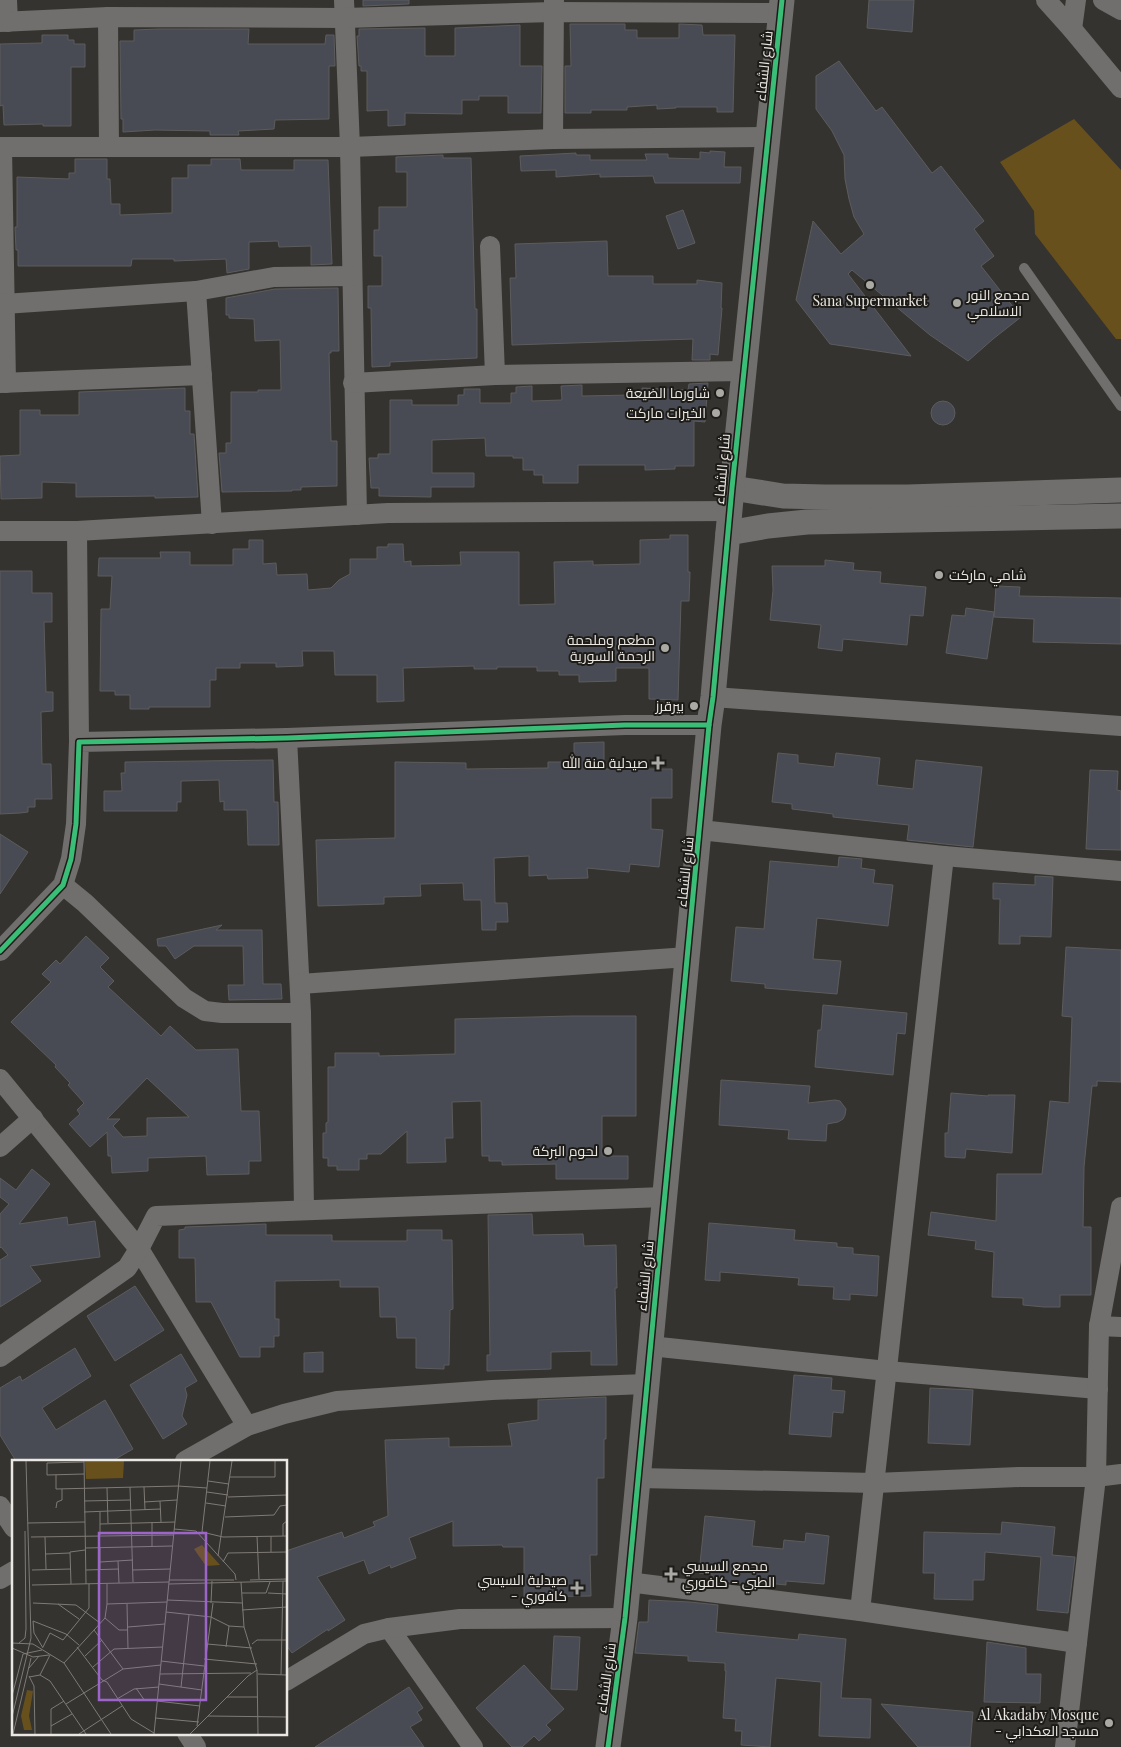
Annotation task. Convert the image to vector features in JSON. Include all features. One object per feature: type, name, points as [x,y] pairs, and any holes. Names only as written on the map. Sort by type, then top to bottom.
[{"type":"street","points":[[8,0],[4,22],[344,9],[554,6],[781,6]]},
{"type":"street","points":[[1046,0],[1121,88]]},
{"type":"street","points":[[1072,29],[1076,0]]},
{"type":"street","points":[[1103,0],[1121,10]]},
{"type":"street","points":[[553,139],[554,6]]},
{"type":"street","name":"شارع الشفاء","points":[[608,1747],[625,1618],[639,1478],[646,1384],[743,372],[781,6]]},
{"type":"street","points":[[344,9],[350,147],[357,515]]},
{"type":"street","points":[[108,17],[109,147]]},
{"type":"street","points":[[202,375],[3,383],[4,304],[1,147],[350,147],[553,139],[768,137]]},
{"type":"street","points":[[490,246],[495,375]]},
{"type":"street","points":[[4,304],[196,291],[274,277],[352,276]]},
{"type":"street","points":[[196,291],[212,524]]},
{"type":"street","points":[[353,383],[495,375],[743,372]]},
{"type":"street","points":[[0,531],[77,531],[357,515],[730,511],[783,496],[825,498],[908,497],[1121,490]]},
{"type":"street","points":[[730,511],[768,526],[806,522],[1121,516]]},
{"type":"street","points":[[3,940],[63,885],[71,859],[76,824],[79,742],[77,531]]},
{"type":"street","points":[[713,697],[1121,726]]},
{"type":"street","points":[[79,742],[287,738],[625,725],[709,725]]},
{"type":"street","points":[[287,738],[300,984],[304,1210]]},
{"type":"street","points":[[700,830],[944,856],[1121,871]]},
{"type":"street","points":[[860,1611],[944,856]]},
{"type":"street","points":[[63,885],[85,902],[184,998],[205,1011],[301,1014]]},
{"type":"street","points":[[300,984],[688,957]]},
{"type":"street","points":[[0,1079],[139,1250],[247,1426]]},
{"type":"street","points":[[0,1147],[33,1118]]},
{"type":"street","points":[[0,1358],[127,1268],[139,1250],[156,1216],[664,1197]]},
{"type":"street","points":[[1065,1747],[1096,1477],[1099,1326],[1121,1207]]},
{"type":"street","points":[[1099,1326],[1121,1327]]},
{"type":"street","points":[[650,1346],[887,1371],[1098,1390]]},
{"type":"street","points":[[188,1460],[247,1426],[284,1414],[337,1401],[492,1390],[646,1384]]},
{"type":"street","points":[[639,1478],[875,1483],[1019,1477],[1096,1477],[1121,1474]]},
{"type":"street","points":[[0,1506],[12,1525]]},
{"type":"street","points":[[0,1579],[12,1572]]},
{"type":"street","points":[[628,1582],[860,1611],[1077,1643]]},
{"type":"street","points":[[288,1680],[364,1634],[389,1628],[460,1619],[625,1618]]},
{"type":"street","points":[[389,1628],[473,1747]]},
{"type":"lane","points":[[1024,268],[1121,406]]},
{"type":"shaded area","points":[[1074,119],[1121,170],[1121,339],[1116,339],[1035,234],[1034,211],[1000,162]]},
{"type":"building","points":[[363,0],[409,0],[409,4],[363,6]]},
{"type":"building","points":[[869,0],[914,0],[912,32],[867,28]]},
{"type":"building","points":[[570,24],[625,24],[625,30],[637,30],[637,38],[679,38],[679,24],[702,25],[703,35],[735,35],[733,112],[717,112],[717,107],[657,109],[657,105],[627,107],[627,110],[591,110],[591,113],[565,113],[565,66],[571,66]]},
{"type":"building","points":[[520,25],[520,66],[542,66],[541,113],[508,113],[508,96],[479,96],[479,100],[462,100],[462,114],[405,113],[405,125],[388,126],[388,110],[367,111],[367,71],[361,71],[361,66],[359,66],[357,36],[359,36],[359,29],[425,28],[425,56],[455,56],[455,28]]},
{"type":"building","points":[[249,29],[248,44],[325,44],[326,35],[334,35],[335,66],[329,66],[329,119],[275,120],[274,129],[238,131],[239,135],[210,135],[210,131],[155,130],[123,132],[123,119],[121,119],[120,41],[134,41],[134,30]]},
{"type":"building","points":[[42,35],[68,35],[68,40],[74,40],[74,44],[85,44],[85,67],[71,67],[71,126],[43,126],[43,124],[4,125],[3,105],[0,106],[0,44],[42,43]]},
{"type":"building","points":[[839,61],[876,111],[882,107],[932,173],[941,166],[984,221],[974,229],[994,256],[981,266],[1021,317],[968,361],[930,335],[852,270],[848,274],[911,356],[830,344],[796,300],[813,221],[841,254],[864,234],[854,217],[849,199],[845,179],[844,155],[832,131],[816,109],[816,76]]},
{"type":"building","points":[[710,151],[725,152],[724,167],[741,167],[740,183],[655,183],[653,176],[600,177],[600,174],[556,177],[556,170],[521,171],[520,156],[576,153],[576,155],[590,155],[590,160],[647,160],[645,154],[668,154],[668,158],[700,159],[700,152],[710,153]]},
{"type":"building","points":[[443,155],[443,158],[471,158],[477,358],[390,362],[390,366],[372,367],[371,308],[368,308],[368,286],[382,286],[382,256],[374,256],[374,230],[379,230],[379,207],[407,207],[407,172],[396,172],[396,157]]},
{"type":"building","points":[[75,159],[107,159],[107,179],[110,179],[111,204],[120,204],[120,215],[172,213],[172,178],[188,178],[188,165],[211,165],[211,159],[240,159],[241,170],[294,170],[294,160],[328,160],[332,264],[311,265],[311,246],[279,247],[278,241],[249,242],[249,269],[227,273],[226,259],[174,261],[174,259],[132,259],[131,266],[18,266],[15,227],[17,227],[17,177],[69,179],[69,173],[75,173]]},
{"type":"building","points":[[683,210],[695,243],[678,249],[666,216]]},
{"type":"building","points":[[607,241],[608,276],[653,276],[653,284],[697,284],[697,280],[722,283],[718,355],[710,354],[710,360],[692,360],[693,339],[512,345],[510,278],[516,278],[515,244]]},
{"type":"building","points":[[338,288],[339,351],[331,351],[329,353],[331,441],[337,441],[337,486],[301,487],[301,490],[292,491],[222,492],[219,453],[226,453],[226,443],[231,443],[231,392],[281,390],[280,340],[255,341],[254,319],[229,318],[229,315],[226,315],[226,298],[275,289]]},
{"type":"building","points":[[708,383],[705,422],[694,421],[694,466],[675,466],[675,469],[645,470],[645,465],[578,465],[578,483],[543,483],[543,475],[534,475],[534,470],[523,470],[523,458],[486,456],[485,438],[432,440],[432,473],[474,473],[474,487],[431,487],[431,497],[379,496],[379,488],[371,488],[369,458],[378,458],[378,454],[390,454],[390,400],[412,400],[412,405],[458,405],[458,395],[464,395],[464,389],[480,389],[480,403],[511,403],[511,393],[516,393],[516,387],[532,386],[532,401],[562,400],[561,386],[582,385],[582,396],[632,395],[632,393],[642,393],[642,388],[688,390],[689,384]]},
{"type":"building","points":[[185,388],[185,411],[190,411],[190,434],[194,434],[198,497],[76,497],[76,483],[42,482],[42,498],[1,499],[0,456],[20,455],[20,410],[40,410],[40,415],[79,415],[79,392]]},
{"type":"building","points":[[943,401],[951,405],[955,413],[951,421],[943,425],[935,421],[931,413],[935,405]]},
{"type":"building","points":[[670,535],[688,535],[688,572],[690,572],[689,601],[681,601],[678,700],[649,699],[649,668],[616,668],[616,681],[579,682],[579,675],[559,675],[559,671],[537,671],[537,667],[474,669],[474,666],[403,668],[404,701],[377,702],[377,675],[335,675],[334,651],[302,651],[303,666],[276,667],[276,663],[240,663],[240,668],[216,668],[216,680],[210,680],[210,707],[149,707],[149,709],[130,709],[130,695],[115,695],[115,691],[100,691],[101,609],[110,609],[112,576],[98,576],[99,558],[161,558],[160,552],[190,552],[190,565],[233,565],[233,549],[249,549],[249,540],[263,540],[263,564],[276,563],[277,575],[307,574],[308,590],[331,588],[339,580],[350,574],[350,559],[377,559],[377,547],[388,547],[388,544],[403,544],[404,562],[411,561],[411,566],[461,565],[460,552],[519,552],[519,605],[555,604],[554,562],[593,561],[593,565],[640,564],[640,540],[670,539]]},
{"type":"building","points":[[825,560],[854,563],[853,570],[881,572],[880,583],[926,587],[923,616],[910,615],[907,645],[843,639],[842,651],[818,648],[821,625],[770,620],[773,590],[772,566],[825,566]]},
{"type":"building","points":[[0,571],[32,571],[32,593],[52,593],[52,622],[44,622],[46,692],[53,692],[53,711],[41,712],[42,764],[51,764],[52,799],[35,799],[35,807],[28,807],[28,812],[0,814]]},
{"type":"building","points":[[996,586],[1020,587],[1019,596],[1121,598],[1121,644],[1033,642],[1034,619],[994,617]]},
{"type":"building","points":[[966,608],[994,612],[987,659],[946,653],[952,615],[965,616]]},
{"type":"building","points":[[604,742],[604,769],[672,769],[672,798],[651,798],[651,829],[663,830],[659,867],[630,864],[629,872],[587,868],[588,878],[548,879],[547,875],[529,876],[529,856],[494,858],[495,903],[507,903],[508,922],[496,922],[496,930],[482,930],[481,900],[464,900],[463,883],[420,884],[421,896],[384,897],[384,904],[318,906],[316,840],[395,838],[395,762],[466,763],[466,769],[548,768],[548,762],[574,762],[574,743]]},
{"type":"building","points":[[778,753],[798,755],[798,763],[834,767],[836,753],[880,758],[877,785],[913,789],[916,760],[982,767],[973,847],[907,840],[909,825],[833,817],[833,814],[792,809],[792,804],[772,802]]},
{"type":"building","points":[[273,760],[274,802],[278,802],[279,845],[248,845],[247,810],[224,810],[224,801],[220,802],[219,780],[181,781],[181,802],[177,802],[177,811],[104,811],[104,791],[122,791],[121,773],[125,773],[125,762]]},
{"type":"building","points":[[1090,770],[1118,771],[1117,790],[1121,791],[1121,850],[1086,849]]},
{"type":"building","points":[[0,834],[28,852],[0,894]]},
{"type":"building","points":[[839,857],[862,859],[861,868],[875,870],[873,883],[893,885],[888,926],[817,918],[813,959],[841,961],[837,994],[765,988],[765,984],[731,981],[736,927],[764,929],[770,861],[838,867]]},
{"type":"building","points":[[1035,876],[1053,877],[1051,937],[1020,936],[1020,944],[999,944],[1000,899],[993,899],[993,883],[1035,885]]},
{"type":"building","points":[[222,925],[216,930],[262,930],[263,984],[281,984],[282,999],[229,1000],[228,985],[244,985],[243,946],[194,946],[175,959],[166,946],[158,946],[157,939]]},
{"type":"building","points":[[86,936],[109,958],[100,967],[114,981],[108,987],[161,1036],[170,1026],[196,1050],[238,1049],[241,1111],[259,1111],[261,1161],[249,1161],[249,1174],[207,1175],[206,1156],[148,1158],[148,1171],[112,1173],[111,1156],[108,1156],[107,1132],[90,1147],[69,1124],[80,1114],[77,1110],[84,1103],[68,1085],[70,1083],[55,1067],[56,1065],[11,1022],[51,982],[42,974],[56,960],[60,964]],"holes":[[[147,1078],[189,1117],[147,1118],[147,1136],[123,1137],[113,1126],[120,1119],[107,1119]]]},
{"type":"building","points":[[1066,947],[1121,950],[1121,1082],[1097,1081],[1097,1086],[1092,1086],[1084,1167],[1083,1227],[1091,1227],[1091,1295],[1060,1295],[1060,1307],[1044,1307],[1023,1305],[1023,1298],[992,1297],[994,1252],[975,1249],[976,1241],[928,1235],[931,1212],[996,1221],[997,1174],[1042,1174],[1050,1101],[1069,1103],[1072,1017],[1062,1016]]},
{"type":"building","points":[[823,1005],[907,1013],[905,1034],[897,1033],[893,1075],[815,1067],[818,1030],[821,1030]]},
{"type":"building","points":[[636,1016],[636,1116],[602,1116],[602,1156],[628,1156],[628,1179],[556,1179],[556,1164],[502,1165],[502,1161],[489,1161],[489,1156],[482,1156],[481,1101],[452,1102],[453,1138],[445,1138],[446,1162],[407,1163],[407,1131],[381,1154],[367,1154],[367,1159],[359,1159],[359,1170],[337,1170],[337,1166],[328,1166],[328,1158],[323,1158],[323,1133],[326,1133],[326,1123],[328,1122],[328,1067],[335,1067],[335,1053],[379,1053],[379,1056],[455,1054],[455,1019]]},
{"type":"building","points":[[721,1080],[810,1086],[808,1103],[840,1101],[846,1109],[845,1115],[838,1122],[827,1124],[826,1141],[788,1139],[789,1130],[719,1125]]},
{"type":"building","points":[[951,1093],[988,1096],[1015,1095],[1012,1153],[966,1149],[965,1158],[945,1157],[945,1133],[948,1133]]},
{"type":"building","points":[[32,1169],[50,1184],[19,1224],[67,1217],[68,1225],[95,1221],[100,1257],[30,1266],[41,1281],[0,1307],[0,1260],[8,1255],[0,1248],[0,1214],[9,1204],[0,1197],[0,1178],[16,1190]]},
{"type":"building","points":[[532,1214],[533,1235],[583,1234],[584,1246],[616,1245],[617,1365],[591,1365],[591,1351],[551,1352],[551,1369],[487,1371],[487,1355],[490,1355],[488,1215]]},
{"type":"building","points":[[709,1223],[795,1230],[794,1240],[837,1243],[837,1247],[853,1248],[853,1254],[879,1256],[877,1296],[850,1294],[850,1300],[833,1299],[834,1287],[798,1285],[799,1278],[720,1272],[720,1281],[705,1280]]},
{"type":"building","points":[[266,1224],[266,1235],[332,1235],[332,1241],[407,1241],[407,1230],[442,1230],[442,1240],[452,1240],[453,1309],[450,1310],[449,1365],[444,1365],[444,1369],[416,1368],[416,1338],[397,1338],[396,1317],[380,1317],[379,1287],[340,1287],[340,1280],[275,1281],[275,1319],[279,1319],[279,1336],[274,1336],[274,1347],[260,1347],[260,1357],[240,1357],[211,1302],[196,1302],[195,1258],[179,1258],[179,1230],[185,1229],[185,1227]]},
{"type":"building","points":[[135,1286],[164,1330],[115,1361],[87,1316]]},
{"type":"building","points":[[75,1348],[91,1376],[42,1408],[56,1430],[105,1400],[133,1449],[114,1460],[15,1460],[0,1435],[0,1388],[20,1376],[22,1381]]},
{"type":"building","points":[[323,1352],[323,1372],[304,1372],[304,1353]]},
{"type":"building","points":[[181,1354],[197,1381],[185,1388],[187,1395],[182,1416],[187,1424],[163,1439],[130,1385]]},
{"type":"building","points":[[794,1375],[832,1378],[831,1390],[845,1391],[843,1413],[833,1412],[831,1437],[789,1434]]},
{"type":"building","points":[[930,1388],[973,1390],[970,1445],[928,1443]]},
{"type":"building","points":[[606,1397],[604,1478],[597,1478],[597,1555],[590,1555],[591,1596],[524,1597],[524,1547],[503,1547],[502,1545],[453,1546],[453,1521],[409,1538],[416,1558],[391,1568],[390,1565],[369,1574],[364,1560],[317,1577],[345,1620],[292,1653],[288,1648],[288,1550],[342,1532],[344,1538],[375,1526],[373,1522],[388,1516],[385,1440],[449,1438],[449,1447],[512,1446],[508,1424],[538,1420],[538,1400]]},
{"type":"building","points":[[705,1516],[755,1521],[752,1546],[783,1549],[784,1540],[805,1542],[806,1533],[829,1536],[824,1584],[786,1581],[786,1585],[749,1581],[749,1584],[712,1580],[712,1574],[699,1573]]},
{"type":"building","points":[[1002,1522],[1055,1527],[1052,1555],[1075,1557],[1068,1613],[1037,1610],[1041,1557],[985,1552],[984,1580],[973,1580],[973,1600],[934,1599],[935,1573],[923,1573],[924,1532],[1001,1534]]},
{"type":"building","points":[[649,1600],[718,1605],[716,1632],[798,1640],[799,1634],[846,1639],[841,1698],[871,1699],[870,1738],[819,1736],[821,1682],[776,1678],[770,1747],[741,1745],[742,1731],[735,1731],[736,1719],[723,1718],[725,1663],[688,1661],[688,1656],[635,1653],[639,1622],[648,1622]]},
{"type":"building","points":[[554,1636],[580,1637],[577,1690],[551,1689]]},
{"type":"building","points":[[987,1642],[1026,1648],[1026,1674],[1041,1674],[1040,1703],[984,1702]]},
{"type":"building","points":[[524,1665],[564,1709],[546,1725],[551,1730],[539,1741],[534,1736],[522,1747],[512,1747],[476,1708]]},
{"type":"building","points":[[409,1687],[423,1708],[417,1712],[422,1720],[410,1727],[424,1747],[315,1747]]},
{"type":"building","points":[[881,1704],[973,1712],[970,1747],[918,1747]]},
{"type":"cycle path","points":[[608,1747],[625,1618],[709,725],[782,0]]},
{"type":"cycle path","points":[[0,951],[63,885],[71,859],[76,824],[79,742],[287,738],[625,725],[709,725]]},
{"type":"place","name":"Sana Supermarket","points":[[870,285]]},
{"type":"place","name":"مجمع النور الاسلامي","points":[[957,303]]},
{"type":"place","name":"شاورما الضيعة","points":[[720,393]]},
{"type":"place","name":"الخيرات ماركت","points":[[716,413]]},
{"type":"place","name":"شامي ماركت","points":[[939,575]]},
{"type":"place","name":"مطعم وملحمة الرحمة السورية","points":[[665,648]]},
{"type":"place","name":"بيرقرز","points":[[694,706]]},
{"type":"place","name":"صيدلية منة الله","points":[[658,763]]},
{"type":"place","name":"لحوم البركة","points":[[608,1151]]},
{"type":"place","name":"مجمع السيسي الطبي - كافوري","points":[[671,1574]]},
{"type":"place","name":"صيدلية السيسي - كافوري","points":[[577,1588]]},
{"type":"place","name":"Al Akadaby Mosque - مسجد العكدابي","points":[[1109,1723]]}]
